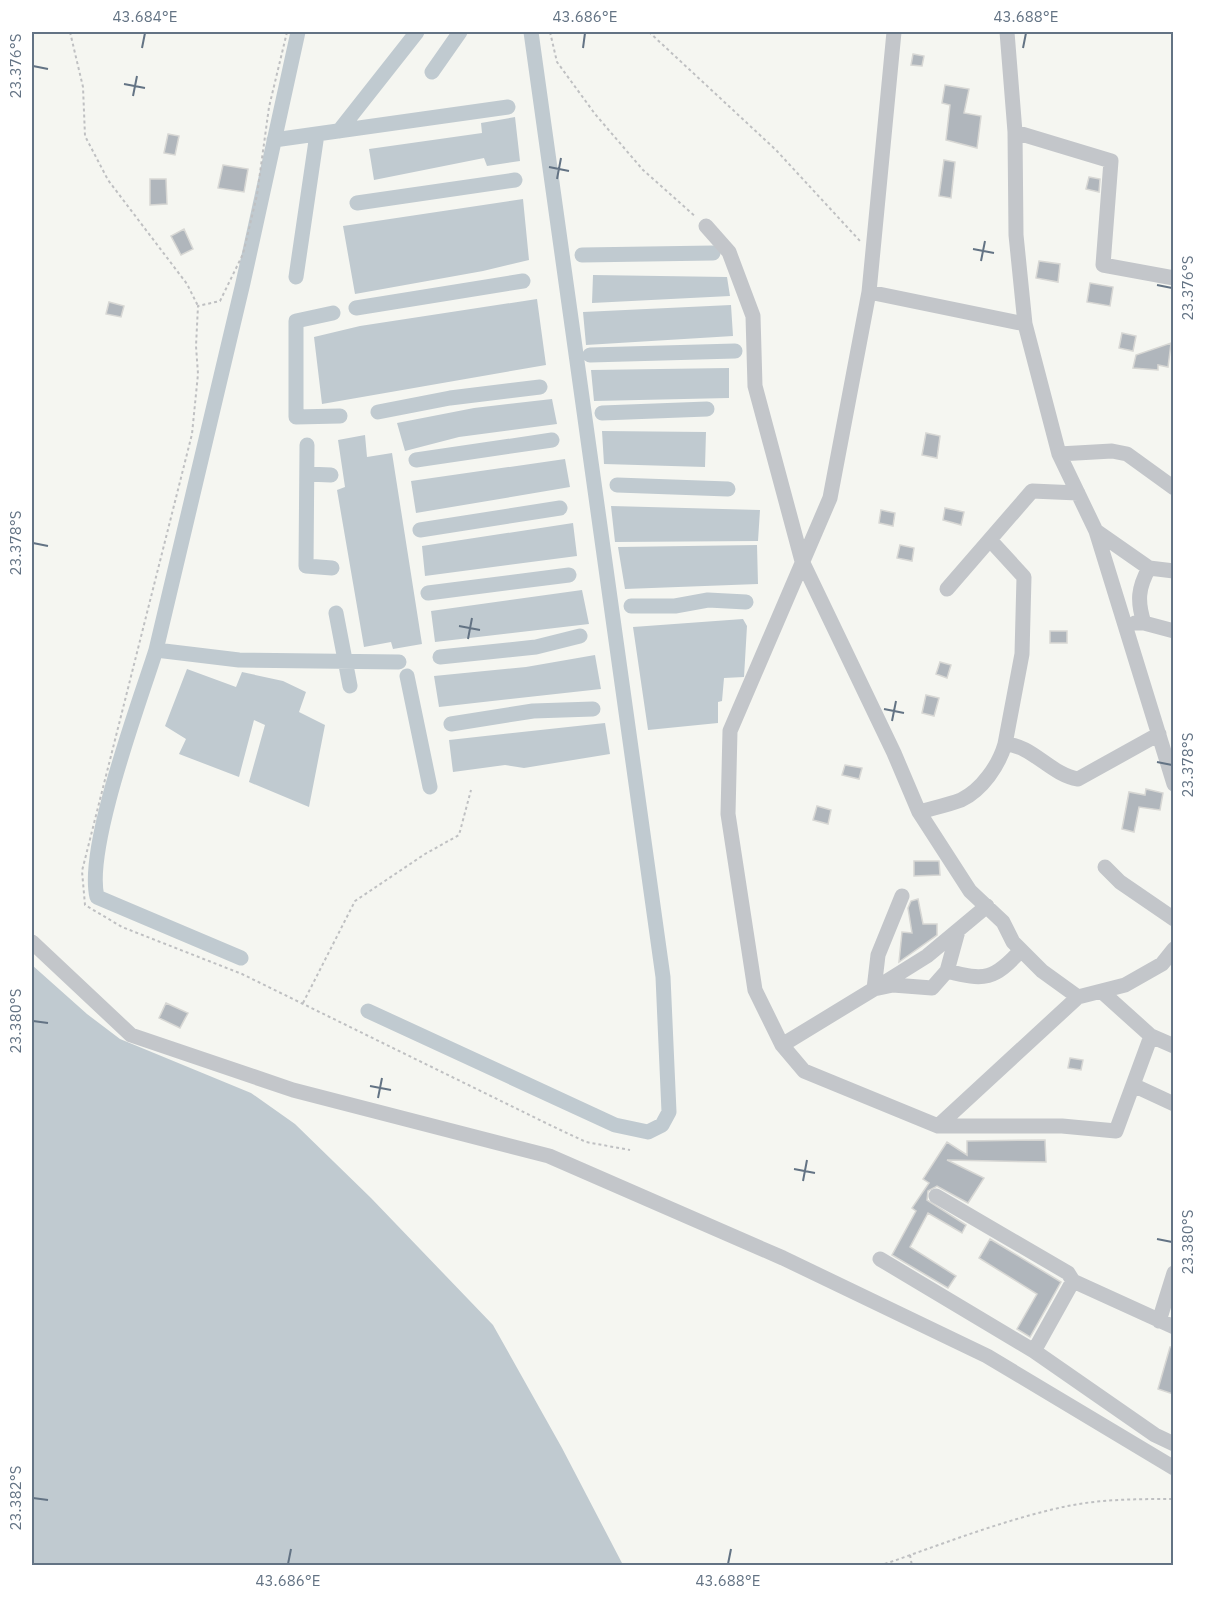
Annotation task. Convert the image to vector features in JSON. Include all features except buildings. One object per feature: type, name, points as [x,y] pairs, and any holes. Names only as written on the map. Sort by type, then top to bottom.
[{"type":"street","points":[[894,32],[869,292],[830,498],[730,731],[728,814],[755,990],[782,1045],[804,1071],[938,1126],[1062,1126],[1116,1131],[1151,1036]]},
{"type":"street","points":[[1007,32],[1014,132],[1016,235],[1025,324],[1059,453],[1096,531],[1173,784]]},
{"type":"street","points":[[1014,132],[1111,161],[1103,265],[1173,278]]},
{"type":"street","points":[[706,226],[729,252],[753,316],[755,386],[802,561],[894,753],[919,812],[969,891],[1003,922],[1013,942],[1041,971],[1078,997]]},
{"type":"street","points":[[869,292],[1025,324]]},
{"type":"street","points":[[1059,453],[1112,451],[1127,454],[1173,488]]},
{"type":"street","points":[[947,589],[1032,491],[1078,493]]},
{"type":"street","points":[[1096,531],[1149,568],[1172,566]]},
{"type":"street","points":[[919,812],[963,799],[991,774],[1001,758],[1005,744],[1022,654],[1024,577],[991,541]]},
{"type":"street","points":[[1144,623],[1138,603],[1140,585],[1149,568]]},
{"type":"street","points":[[1125,624],[1144,623],[1173,631]]},
{"type":"street","points":[[1005,744],[1017,744],[1066,777],[1078,779],[1159,734]]},
{"type":"street","points":[[1105,867],[1120,882],[1173,919]]},
{"type":"street","points":[[874,989],[878,955],[902,896]]},
{"type":"street","points":[[782,1045],[927,956],[987,906]]},
{"type":"street","points":[[874,989],[893,985],[932,988],[947,970],[957,931]]},
{"type":"street","points":[[32,942],[130,1035],[293,1090],[549,1156],[783,1258],[987,1356],[1173,1467]]},
{"type":"street","points":[[938,1126],[1078,997],[1125,985],[1162,964],[1173,949]]},
{"type":"street","points":[[947,970],[974,978],[994,975],[1003,970],[1020,950]]},
{"type":"street","points":[[1101,991],[1151,1036],[1173,1046]]},
{"type":"street","points":[[1133,1085],[1173,1104]]},
{"type":"street","points":[[936,1196],[1068,1273],[1073,1281],[1166,1324],[1173,1273]]},
{"type":"street","points":[[880,1259],[1034,1351],[1155,1435],[1173,1444]]},
{"type":"street","points":[[1034,1351],[1073,1281]]},
{"type":"street","points":[[1060,1399],[1079,1382]]},
{"type":"path","points":[[70,32],[83,87],[85,136],[108,180],[187,284],[198,306],[196,346],[198,374],[192,434],[82,871],[85,905],[122,927],[242,974],[586,1142],[630,1150]]},
{"type":"path","points":[[198,306],[220,301],[243,254],[257,195],[269,107],[288,32]]},
{"type":"path","points":[[550,32],[557,62],[595,114],[643,170],[706,226]]},
{"type":"path","points":[[649,32],[776,150],[873,253]]},
{"type":"path","points":[[303,1003],[355,901],[424,854],[459,836],[471,790]]},
{"type":"path","points":[[879,1566],[991,1527],[1065,1506],[1130,1499],[1173,1499]]},
{"type":"path","points":[[910,1555],[912,1566]]},
{"type":"shaded area","points":[[515,117],[520,161],[487,166],[484,158],[374,180],[369,149],[482,133],[481,123]]},
{"type":"shaded area","points":[[523,199],[529,260],[483,271],[355,294],[343,226]]},
{"type":"shaded area","points":[[593,275],[727,277],[730,296],[592,303]]},
{"type":"shaded area","points":[[537,299],[546,365],[322,404],[314,337],[360,326]]},
{"type":"shaded area","points":[[731,305],[733,336],[586,345],[583,312]]},
{"type":"shaded area","points":[[729,368],[729,398],[594,401],[591,370]]},
{"type":"shaded area","points":[[552,399],[557,424],[459,437],[405,451],[397,423],[474,408]]},
{"type":"shaded area","points":[[602,431],[706,432],[705,467],[604,464]]},
{"type":"shaded area","points":[[365,435],[367,457],[392,453],[422,644],[393,649],[391,642],[364,647],[337,490],[345,487],[338,440]]},
{"type":"shaded area","points":[[565,459],[570,487],[416,513],[411,481]]},
{"type":"shaded area","points":[[611,506],[760,510],[758,541],[615,542]]},
{"type":"shaded area","points":[[573,523],[577,556],[425,576],[422,546]]},
{"type":"shaded area","points":[[757,545],[758,584],[625,589],[618,547]]},
{"type":"shaded area","points":[[582,590],[589,624],[435,642],[431,611]]},
{"type":"shaded area","points":[[743,619],[747,626],[744,677],[724,678],[722,701],[718,702],[718,723],[648,730],[633,627]]},
{"type":"shaded area","points":[[595,655],[601,689],[439,707],[434,676],[526,667]]},
{"type":"shaded area","points":[[187,669],[236,687],[242,672],[283,681],[306,692],[299,712],[325,725],[309,807],[249,782],[265,725],[254,720],[239,777],[179,754],[186,739],[165,726]]},
{"type":"shaded area","points":[[605,723],[610,754],[524,768],[505,765],[453,772],[449,740]]},
{"type":"shaded area","points":[[32,965],[87,1014],[120,1039],[251,1093],[295,1124],[371,1198],[493,1325],[562,1448],[623,1565],[32,1565]]},
{"type":"waterway","points":[[298,32],[243,283],[156,650],[239,660],[399,662]]},
{"type":"waterway","points":[[339,131],[417,32]]},
{"type":"waterway","points":[[432,72],[460,32]]},
{"type":"waterway","points":[[368,1011],[615,1125],[648,1132],[662,1125],[669,1112],[663,977],[531,32]]},
{"type":"waterway","points":[[274,140],[508,107]]},
{"type":"waterway","points":[[296,277],[317,134]]},
{"type":"waterway","points":[[357,203],[515,180]]},
{"type":"waterway","points":[[582,255],[713,253]]},
{"type":"waterway","points":[[356,308],[523,281]]},
{"type":"waterway","points":[[333,313],[296,321],[296,417],[340,416]]},
{"type":"waterway","points":[[590,355],[735,351]]},
{"type":"waterway","points":[[378,412],[450,398],[540,387]]},
{"type":"waterway","points":[[602,413],[707,409]]},
{"type":"waterway","points":[[416,460],[552,440]]},
{"type":"waterway","points":[[307,445],[306,566],[332,568]]},
{"type":"waterway","points":[[307,474],[331,475]]},
{"type":"waterway","points":[[617,485],[728,489]]},
{"type":"waterway","points":[[420,530],[560,508]]},
{"type":"waterway","points":[[428,593],[569,575]]},
{"type":"waterway","points":[[631,606],[675,606],[708,600],[746,602]]},
{"type":"waterway","points":[[336,613],[350,686]]},
{"type":"waterway","points":[[440,657],[536,647],[580,636]]},
{"type":"waterway","points":[[156,650],[106,812],[95,875],[97,897],[241,958]]},
{"type":"waterway","points":[[407,676],[430,787]]},
{"type":"waterway","points":[[451,724],[533,711],[593,709]]}]
